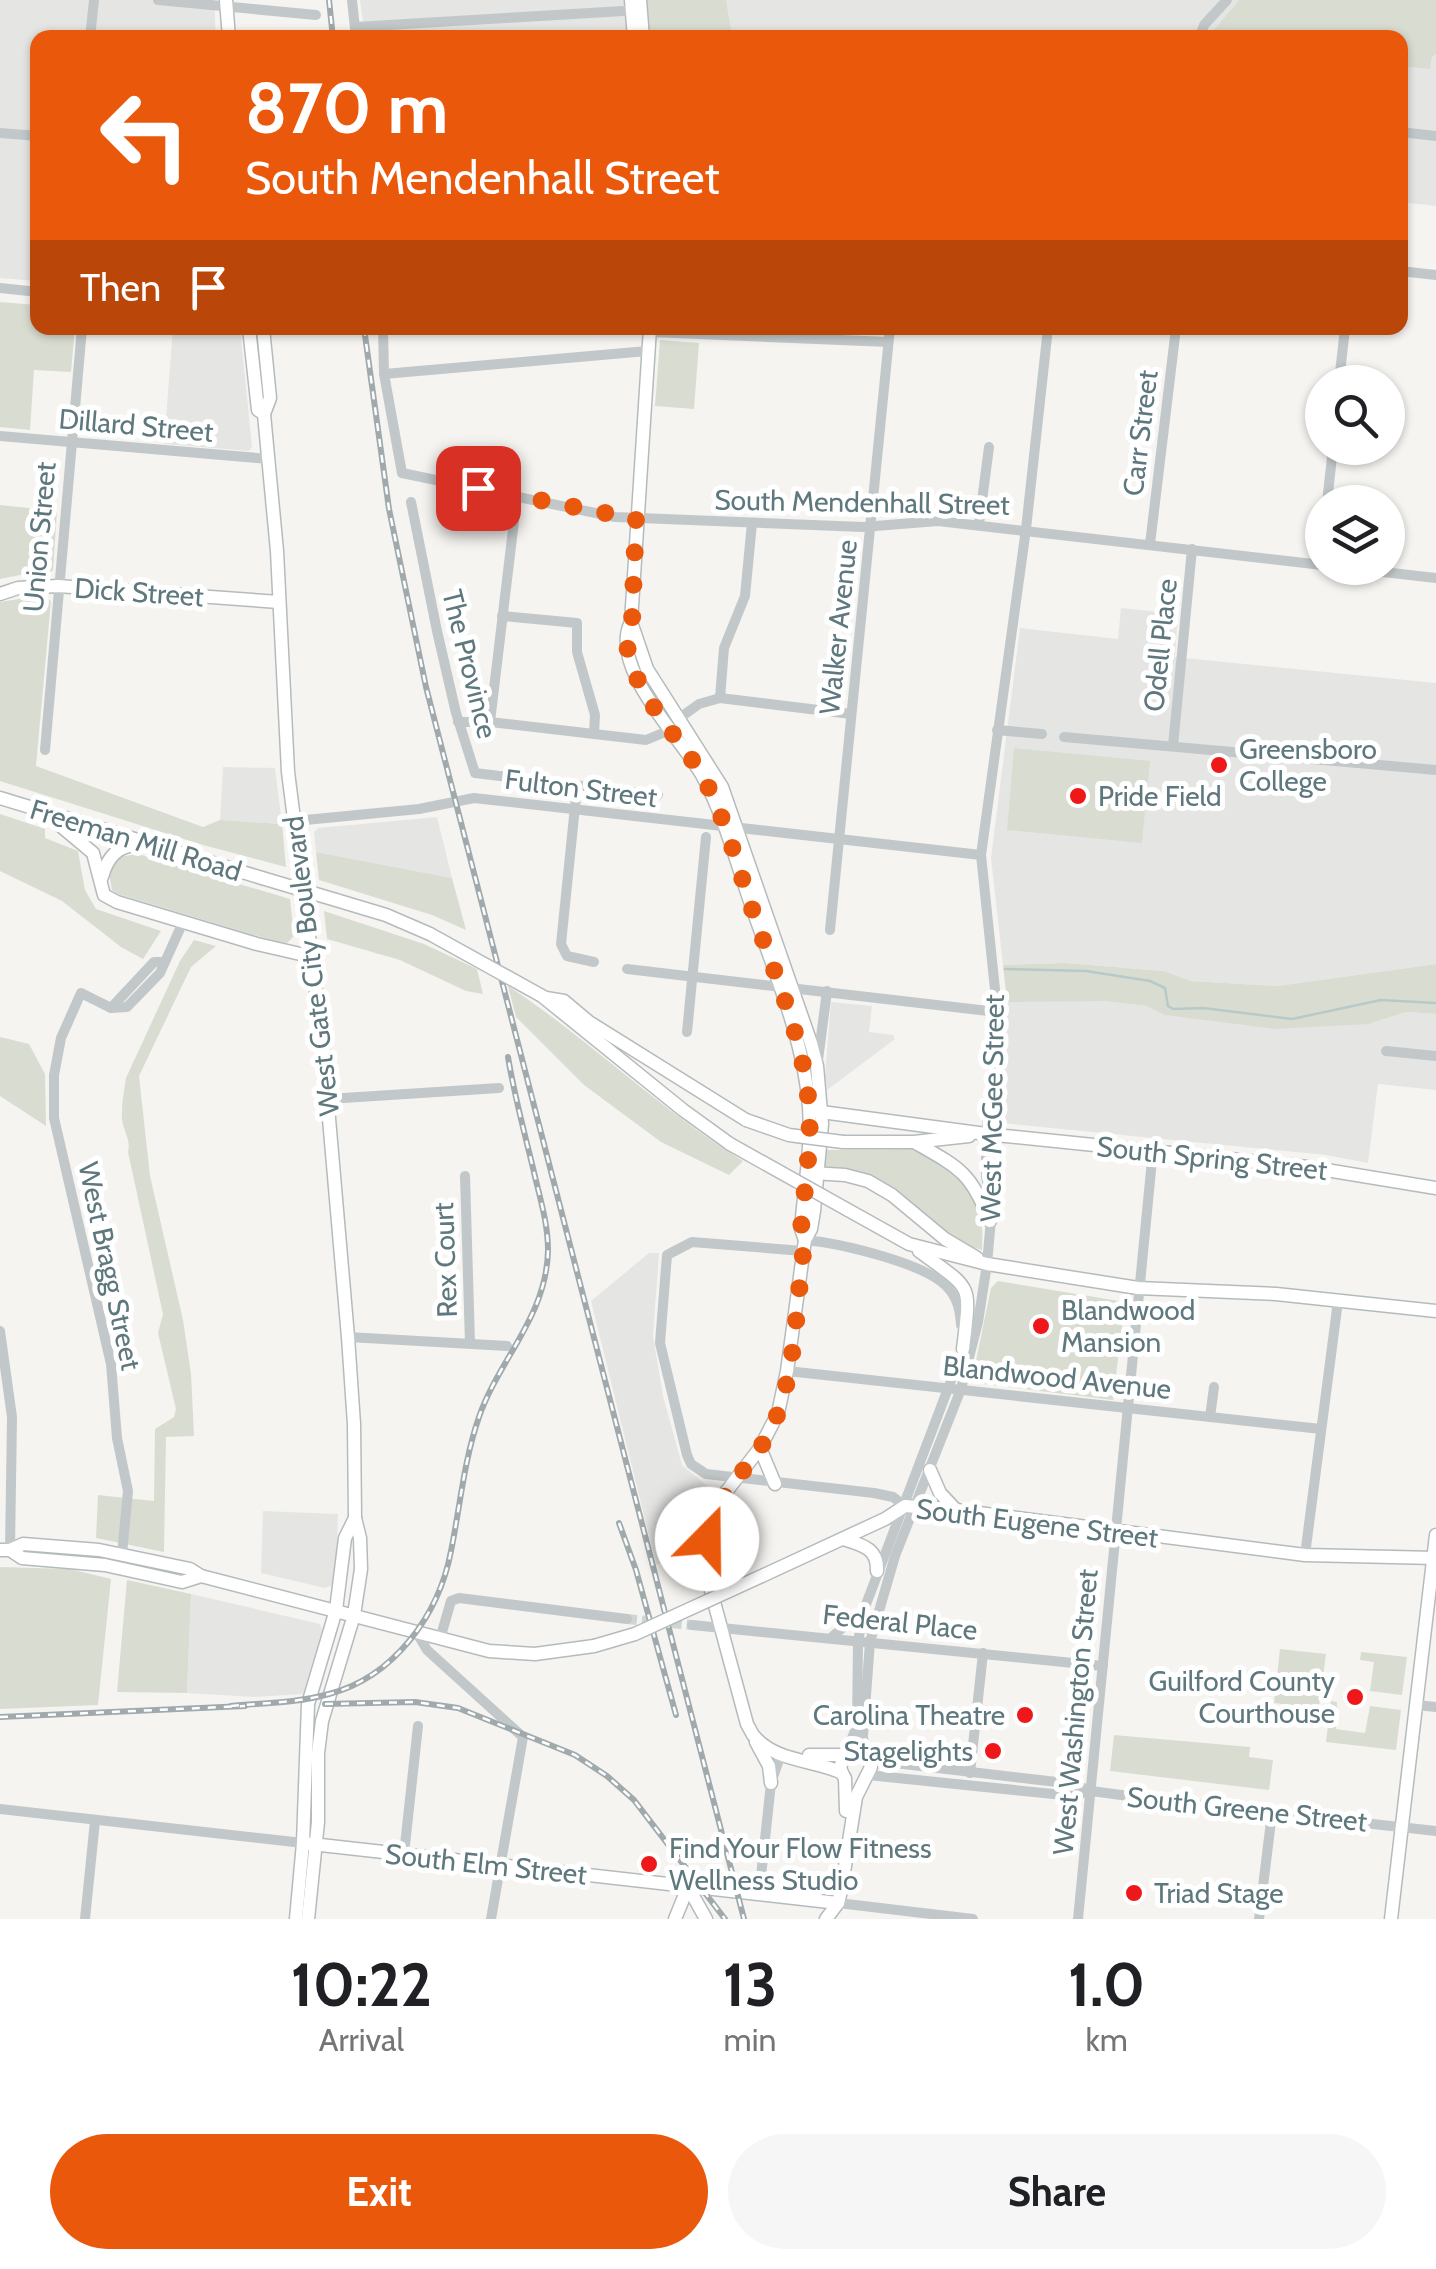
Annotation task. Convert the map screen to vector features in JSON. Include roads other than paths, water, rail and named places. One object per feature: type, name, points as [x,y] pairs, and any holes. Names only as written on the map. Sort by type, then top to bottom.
[{"type":"main road","points":[[227,3],[229,30]]},
{"type":"main road","points":[[634,30],[636,5]]},
{"type":"main road","points":[[636,5],[641,30]]},
{"type":"main road","name":"West Gate City Boulevard","points":[[250,335],[258,410],[264,414]]},
{"type":"main road","name":"West Gate City Boulevard","points":[[264,335],[270,398],[264,414],[280,602],[282,700],[328,1099],[348,1337],[355,1518],[361,1569],[354,1615],[322,1720],[310,1844]]},
{"type":"main road","points":[[649,335],[632,622],[627,640],[636,675],[674,724],[731,829],[785,987],[817,1066],[812,1173],[801,1229],[804,1245],[788,1371],[778,1413],[760,1448],[720,1501],[707,1539],[708,1576],[721,1628],[753,1736],[769,1766],[771,1783]]},
{"type":"main road","name":"Dick Street","points":[[0,594],[18,588],[58,586],[280,602]]},
{"type":"main road","name":"Freeman Mill Road","points":[[0,798],[386,915],[430,934],[544,997],[564,1002],[589,1022],[746,1120],[789,1135],[843,1142],[914,1142],[986,1134]]},
{"type":"main road","points":[[44,812],[93,853],[104,895],[182,922],[309,956]]},
{"type":"main road","points":[[104,895],[102,879],[114,852],[128,844],[149,845]]},
{"type":"main road","points":[[785,987],[816,1112]]},
{"type":"main road","name":"Freeman Mill Road","points":[[544,997],[730,1144],[909,1244],[988,1264]]},
{"type":"main road","points":[[816,1112],[986,1134]]},
{"type":"main road","name":"South Spring Street","points":[[986,1134],[1308,1166],[1436,1188]]},
{"type":"main road","points":[[914,1142],[960,1168],[973,1182],[990,1221]]},
{"type":"main road","points":[[812,1173],[868,1181],[892,1195],[944,1240],[988,1264],[1138,1288],[1436,1311]]},
{"type":"main road","points":[[909,1244],[953,1273],[962,1285],[969,1307],[963,1349]]},
{"type":"main road","points":[[760,1448],[774,1484]]},
{"type":"main road","points":[[930,1470],[940,1493],[956,1510]]},
{"type":"main road","name":"South Eugene Street","points":[[5,1550],[23,1544],[122,1554],[190,1569],[200,1576],[440,1639],[509,1653],[557,1652],[635,1634],[911,1506],[1305,1554],[1435,1558]]},
{"type":"main road","name":"West Gate City Boulevard","points":[[310,1844],[308,1704],[336,1610],[345,1538],[355,1518]]},
{"type":"main road","points":[[1392,1919],[1436,1535]]},
{"type":"main road","points":[[842,1539],[872,1550],[877,1571]]},
{"type":"main road","name":"South Eugene Street","points":[[5,1550],[22,1558],[105,1566],[182,1582],[200,1576]]},
{"type":"main road","points":[[753,1736],[765,1747],[843,1775],[852,1782],[866,1777]]},
{"type":"main road","points":[[781,1754],[823,1757],[858,1751],[867,1757],[866,1777],[856,1797],[834,1902],[822,1919]]},
{"type":"main road","points":[[834,1902],[847,1795],[843,1775],[846,1754]]},
{"type":"main road","points":[[296,1919],[310,1844]]},
{"type":"main road","points":[[308,1919],[310,1844]]},
{"type":"main road","name":"South Elm Street","points":[[310,1844],[834,1902]]},
{"type":"main road","points":[[675,1919],[688,1886]]},
{"type":"main road","points":[[688,1886],[706,1919]]},
{"type":"street","points":[[91,30],[94,0]]},
{"type":"street","points":[[158,0],[227,3],[316,15]]},
{"type":"street","points":[[352,0],[355,30]]},
{"type":"street","points":[[1202,30],[1227,0]]},
{"type":"street","points":[[376,30],[636,5]]},
{"type":"street","points":[[0,133],[30,135]]},
{"type":"street","points":[[1408,133],[1436,136]]},
{"type":"street","points":[[1408,272],[1436,275]]},
{"type":"street","points":[[0,288],[30,291]]},
{"type":"street","name":"Union Street","points":[[44,750],[81,335]]},
{"type":"street","points":[[383,335],[384,374],[647,351]]},
{"type":"street","points":[[749,335],[888,342]]},
{"type":"street","name":"Walker Avenue","points":[[830,930],[889,335]]},
{"type":"street","name":"West McGee Street","points":[[867,1757],[863,1736],[865,1608],[877,1571],[930,1470],[961,1389],[988,1264],[992,1208],[985,1167],[986,1134],[998,1012],[981,855],[1026,529],[1047,335]]},
{"type":"street","name":"Carr Street","points":[[1150,544],[1175,335]]},
{"type":"street","points":[[1341,365],[1344,335]]},
{"type":"street","name":"South Mendenhall Street","points":[[384,374],[402,473],[636,519],[871,526],[938,521],[1305,563]]},
{"type":"street","name":"Dillard Street","points":[[0,436],[269,459]]},
{"type":"street","points":[[979,524],[989,447]]},
{"type":"street","points":[[490,722],[517,496]]},
{"type":"street","name":"The Province","points":[[411,502],[458,722],[477,775],[658,796]]},
{"type":"street","points":[[720,698],[724,648],[745,596],[752,523]]},
{"type":"street","name":"Odell Place","points":[[1173,746],[1192,549]]},
{"type":"street","points":[[1405,574],[1436,578]]},
{"type":"street","points":[[502,616],[577,623],[580,673],[595,715],[594,733]]},
{"type":"street","points":[[458,722],[490,722],[646,740],[700,704],[720,698],[850,714]]},
{"type":"street","points":[[996,730],[1042,734]]},
{"type":"street","points":[[1064,736],[1436,770]]},
{"type":"street","points":[[578,787],[562,944],[567,956],[594,962]]},
{"type":"street","name":"Fulton Street","points":[[295,821],[420,809],[466,798],[981,855]]},
{"type":"street","points":[[687,1032],[706,837]]},
{"type":"street","name":"West Bragg Street","points":[[122,1554],[128,1491],[116,1438],[110,1364],[54,1118],[54,1076],[61,1038],[81,993],[111,1008],[127,1007],[154,962],[163,962],[173,949],[182,922]]},
{"type":"street","points":[[627,969],[998,1012]]},
{"type":"street","points":[[817,1066],[827,992]]},
{"type":"street","points":[[1386,1051],[1436,1056]]},
{"type":"street","points":[[328,1099],[499,1088]]},
{"type":"street","name":"West Washington Street","points":[[1078,1919],[1152,1150]]},
{"type":"street","name":"Rex Court","points":[[465,1176],[470,1343]]},
{"type":"street","points":[[911,1506],[886,1495],[774,1484],[697,1470],[687,1455],[660,1343],[665,1258],[669,1252],[692,1242],[828,1242],[873,1254],[940,1280],[958,1303],[963,1349]]},
{"type":"street","points":[[1305,1554],[1338,1301]]},
{"type":"street","points":[[0,1331],[12,1417],[5,1550]]},
{"type":"street","points":[[348,1337],[507,1346]]},
{"type":"street","name":"West McGee Street","points":[[846,1754],[857,1725],[864,1641],[963,1349]]},
{"type":"street","name":"Blandwood Avenue","points":[[788,1371],[1321,1429]]},
{"type":"street","points":[[1210,1417],[1214,1387]]},
{"type":"street","points":[[440,1639],[451,1601],[458,1598],[627,1619]]},
{"type":"street","points":[[829,1638],[840,1634],[865,1608]]},
{"type":"street","name":"Federal Place","points":[[692,1625],[1103,1666]]},
{"type":"street","points":[[417,1633],[426,1650],[523,1737],[491,1919]]},
{"type":"street","points":[[970,1773],[983,1653]]},
{"type":"street","points":[[1416,1705],[1436,1707]]},
{"type":"street","points":[[404,1854],[418,1726]]},
{"type":"street","points":[[758,1894],[771,1783],[781,1754]]},
{"type":"street","name":"South Greene Street","points":[[867,1757],[1074,1784],[1092,1791],[1436,1830]]},
{"type":"street","name":"South Greene Street","points":[[866,1777],[1073,1796],[1092,1791]]},
{"type":"street","name":"South Elm Street","points":[[0,1809],[310,1844]]},
{"type":"street","points":[[1259,1919],[1272,1812]]},
{"type":"street","points":[[85,1919],[95,1821]]},
{"type":"street","name":"South Elm Street","points":[[834,1902],[973,1919]]},
{"type":"waterway","points":[[1005,969],[1086,971],[1150,981],[1165,988],[1168,1006],[1173,1009],[1203,1008],[1292,1019],[1381,1000],[1436,1003]]},
{"type":"tunnel","points":[[627,1619],[692,1625]]},
{"type":"railway","points":[[329,0],[332,30]]},
{"type":"railway","points":[[365,335],[389,509],[426,687],[744,1919]]},
{"type":"railway","points":[[231,1706],[305,1699],[352,1686],[393,1658],[410,1640],[436,1598],[451,1551],[479,1417],[531,1317],[546,1274],[545,1219],[508,1057]]},
{"type":"railway","points":[[619,1523],[676,1715]]},
{"type":"railway","points":[[325,1704],[415,1702],[458,1708],[575,1755],[634,1800],[725,1919]]},
{"type":"railway","points":[[0,1717],[245,1706]]},
{"type":"place","name":"Greensboro College","points":[[1219,765]]},
{"type":"place","name":"Pride Field","points":[[1078,796]]},
{"type":"place","name":"Blandwood Mansion","points":[[1041,1326]]},
{"type":"place","name":"Guilford County Courthouse","points":[[1355,1697]]},
{"type":"place","name":"Carolina Theatre","points":[[1025,1715]]},
{"type":"place","name":"Stagelights","points":[[993,1751]]},
{"type":"place","name":"Find Your Flow Fitness Wellness Studio","points":[[649,1864]]},
{"type":"place","name":"Triad Stage","points":[[1134,1893]]}]
